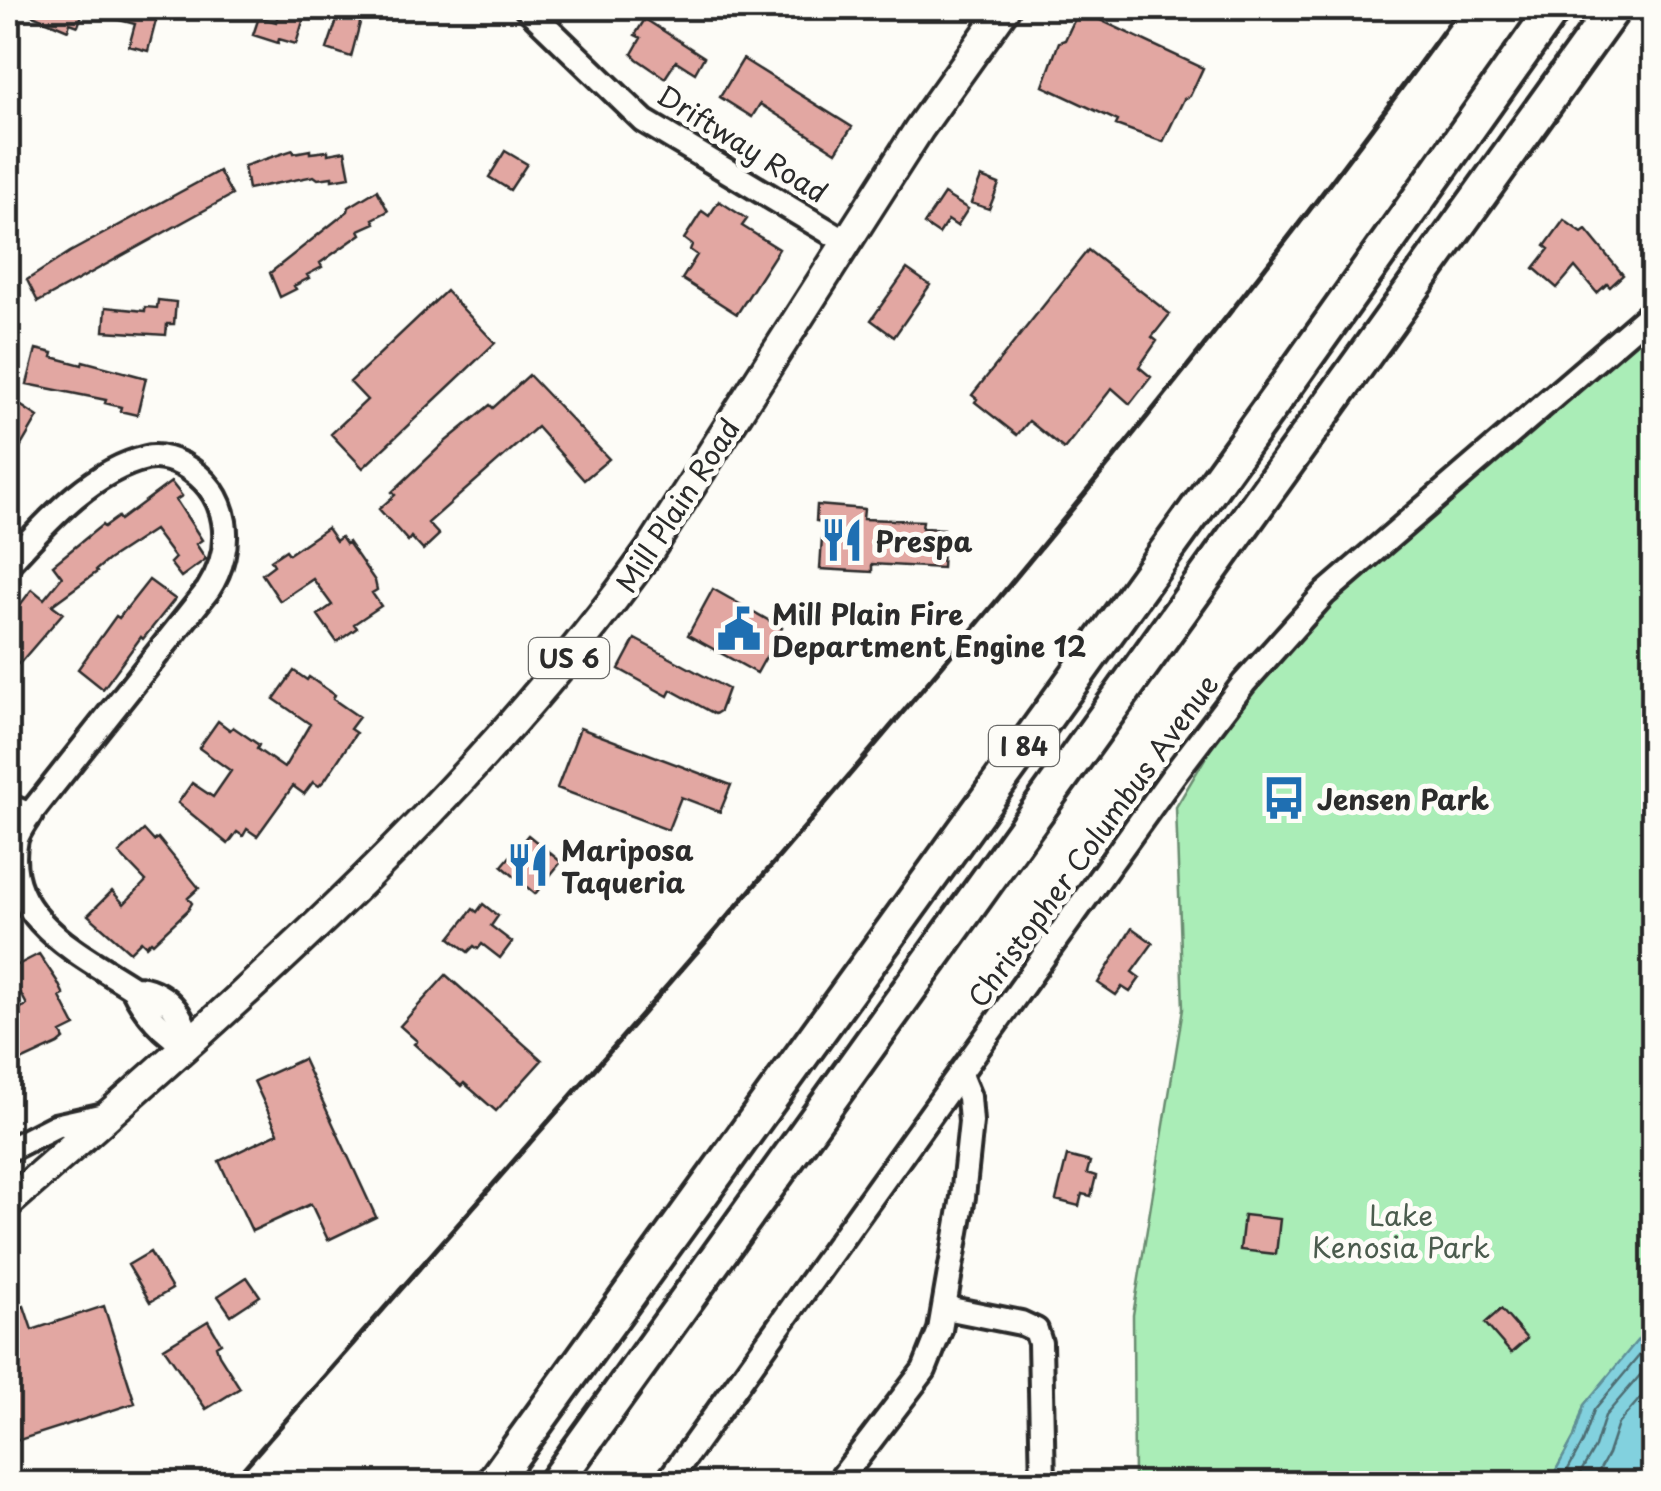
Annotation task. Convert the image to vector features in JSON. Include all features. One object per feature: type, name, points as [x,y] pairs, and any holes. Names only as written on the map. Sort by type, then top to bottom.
[{"type":"highway","name":"I 84","points":[[492,1484],[1554,8]]},
{"type":"highway","name":"I 84","points":[[554,1484],[1614,8]]},
{"type":"main road","name":"Mill Plain Road","points":[[8,1203],[187,1044],[437,806],[571,656],[650,550],[919,129],[1005,8]]},
{"type":"street","name":"Driftway Road","points":[[527,8],[644,121],[846,242]]},
{"type":"street","name":"Christopher Columbus Avenue","points":[[666,1484],[1196,744],[1292,628],[1366,555],[1654,310]]},
{"type":"street","points":[[8,564],[70,502],[115,471],[144,458],[167,458],[198,476],[218,503],[226,526],[223,560],[208,590],[21,828],[10,860],[18,897],[46,932],[133,988],[170,1037],[187,1044]]},
{"type":"street","points":[[8,806],[31,815]]},
{"type":"street","points":[[837,1484],[924,1370],[936,1346],[946,1308],[971,1122],[969,1097],[960,1074]]},
{"type":"street","name":"Mill Plain Road","points":[[8,1150],[55,1126],[109,1114]]},
{"type":"street","points":[[946,1308],[1021,1323],[1036,1330],[1040,1343],[1043,1484]]},
{"type":"green space","name":"Lake Kenosia Park","points":[[1653,310],[1653,1325],[1584,1405],[1574,1437],[1549,1483],[1134,1484],[1133,1315],[1183,1009],[1176,807],[1241,698],[1338,574]]},
{"type":"water","points":[[1650,1325],[1654,1325],[1653,1483],[1549,1483],[1574,1437],[1584,1405]]},
{"type":"building","points":[[16,8],[77,8],[83,12],[78,26],[70,23],[68,30]]},
{"type":"building","points":[[93,8],[139,8],[158,13],[148,51],[129,46],[135,24],[92,13]]},
{"type":"building","points":[[280,8],[307,8],[296,44],[253,35],[259,17],[276,22]]},
{"type":"building","points":[[341,8],[364,8],[351,57],[327,49]]},
{"type":"building","points":[[1079,10],[1203,68],[1163,142],[1116,125],[1118,121],[1043,86],[1059,42],[1065,40]]},
{"type":"building","points":[[645,19],[704,57],[695,73],[676,61],[665,78],[632,54],[641,38],[635,35]]},
{"type":"building","points":[[743,59],[852,127],[836,152],[760,104],[752,117],[720,97]]},
{"type":"building","points":[[293,150],[328,154],[345,151],[350,177],[332,180],[314,176],[248,189],[244,166]]},
{"type":"building","points":[[505,151],[527,164],[510,190],[489,177]]},
{"type":"building","points":[[219,171],[232,195],[38,302],[27,280],[70,252]]},
{"type":"building","points":[[981,177],[999,184],[989,209],[971,203]]},
{"type":"building","points":[[377,190],[388,211],[320,263],[322,267],[294,286],[296,289],[280,297],[270,273],[349,207]]},
{"type":"building","points":[[944,194],[968,209],[957,226],[948,220],[939,234],[924,224]]},
{"type":"building","points":[[719,201],[747,219],[742,226],[779,249],[737,314],[682,279],[697,255],[684,239],[702,211],[709,216]]},
{"type":"building","points":[[1564,220],[1582,233],[1586,230],[1623,275],[1610,287],[1607,284],[1597,293],[1575,267],[1557,288],[1534,268]]},
{"type":"building","points":[[1088,250],[1170,314],[1152,337],[1157,341],[1139,367],[1151,377],[1130,404],[1112,388],[1064,449],[1029,421],[1017,435],[975,402],[977,399],[972,395]]},
{"type":"building","points":[[907,269],[930,285],[894,337],[871,320]]},
{"type":"building","points":[[446,291],[495,343],[363,468],[331,434],[367,400],[350,382]]},
{"type":"building","points":[[158,300],[176,302],[174,324],[167,324],[166,335],[104,331],[106,307],[145,311],[145,307],[157,308]]},
{"type":"building","points":[[36,349],[82,365],[83,361],[146,378],[137,415],[120,411],[121,407],[105,403],[106,400],[27,384]]},
{"type":"building","points":[[529,375],[609,459],[584,480],[537,427],[428,523],[439,535],[423,550],[411,537],[408,541],[379,509],[445,442],[490,405],[493,408]]},
{"type":"building","points":[[8,397],[38,417],[8,468]]},
{"type":"building","points":[[171,482],[182,496],[176,500],[202,540],[196,544],[206,559],[181,577],[170,563],[175,558],[154,530],[108,560],[52,605],[63,613],[19,664],[8,655],[8,621],[32,589],[44,599],[62,577],[53,565],[102,525],[118,517],[120,520]]},
{"type":"building","points":[[817,505],[864,509],[863,519],[923,521],[922,528],[944,529],[942,568],[872,564],[872,572],[820,569],[823,522],[816,521]]},
{"type":"building","points":[[327,528],[336,541],[341,537],[348,542],[375,581],[377,590],[372,593],[381,606],[354,624],[357,628],[337,642],[318,615],[332,605],[313,579],[280,601],[262,574],[274,565],[271,560],[286,550],[289,554]]},
{"type":"building","points":[[149,580],[175,599],[103,689],[78,669],[116,616],[119,618]]},
{"type":"building","points":[[713,589],[782,628],[757,673],[688,635]]},
{"type":"building","points":[[635,639],[728,689],[720,711],[715,714],[671,690],[668,696],[619,669]]},
{"type":"building","points":[[294,671],[335,695],[333,699],[359,717],[350,729],[356,733],[319,786],[313,782],[304,794],[293,786],[257,836],[247,829],[243,836],[237,832],[228,844],[178,803],[192,783],[213,797],[231,771],[199,748],[218,721],[259,745],[257,749],[284,768],[310,724],[274,699]]},
{"type":"building","points":[[580,728],[731,785],[720,812],[681,797],[668,830],[557,788]]},
{"type":"building","points":[[144,830],[154,841],[158,838],[199,888],[188,898],[192,903],[188,910],[153,943],[146,946],[141,941],[130,952],[88,915],[112,891],[124,904],[146,881],[119,853]]},
{"type":"building","points":[[528,835],[561,862],[535,894],[502,866]]},
{"type":"building","points":[[483,904],[498,916],[491,926],[512,942],[500,958],[482,944],[468,952],[450,938],[473,909],[477,912]]},
{"type":"building","points":[[1132,928],[1153,943],[1132,972],[1140,978],[1130,992],[1122,987],[1116,995],[1098,983]]},
{"type":"building","points":[[39,954],[64,995],[60,997],[75,1026],[61,1033],[64,1039],[58,1044],[8,1067],[8,1014],[27,1005],[8,970]]},
{"type":"building","points":[[446,975],[542,1060],[496,1111],[464,1083],[461,1086],[414,1044],[417,1041],[400,1026]]},
{"type":"building","points":[[303,1059],[376,1217],[328,1240],[311,1204],[252,1231],[219,1161],[278,1133],[254,1081]]},
{"type":"building","points":[[1067,1156],[1090,1162],[1087,1173],[1096,1176],[1091,1196],[1082,1194],[1079,1206],[1056,1200]]},
{"type":"building","points":[[1244,1215],[1280,1219],[1276,1254],[1240,1250]]},
{"type":"building","points":[[150,1252],[172,1289],[150,1302],[128,1265]]},
{"type":"building","points":[[247,1277],[260,1296],[231,1315],[218,1296]]},
{"type":"building","points":[[24,1306],[32,1330],[104,1306],[135,1403],[13,1442],[8,1424],[8,1311]]},
{"type":"building","points":[[1501,1309],[1527,1339],[1511,1353],[1485,1323]]},
{"type":"building","points":[[208,1321],[221,1343],[216,1346],[219,1355],[240,1388],[206,1409],[164,1348]]},
{"type":"railway","points":[[230,1484],[706,942],[1017,576],[1317,201],[1460,8]]},
{"type":"place","name":"Prespa","points":[[842,540]]},
{"type":"place","name":"Mill Plain Fire Department Engine 12","points":[[739,629]]},
{"type":"place","name":"Jensen Park","points":[[1284,798]]},
{"type":"place","name":"Mariposa Taqueria","points":[[528,865]]}]
